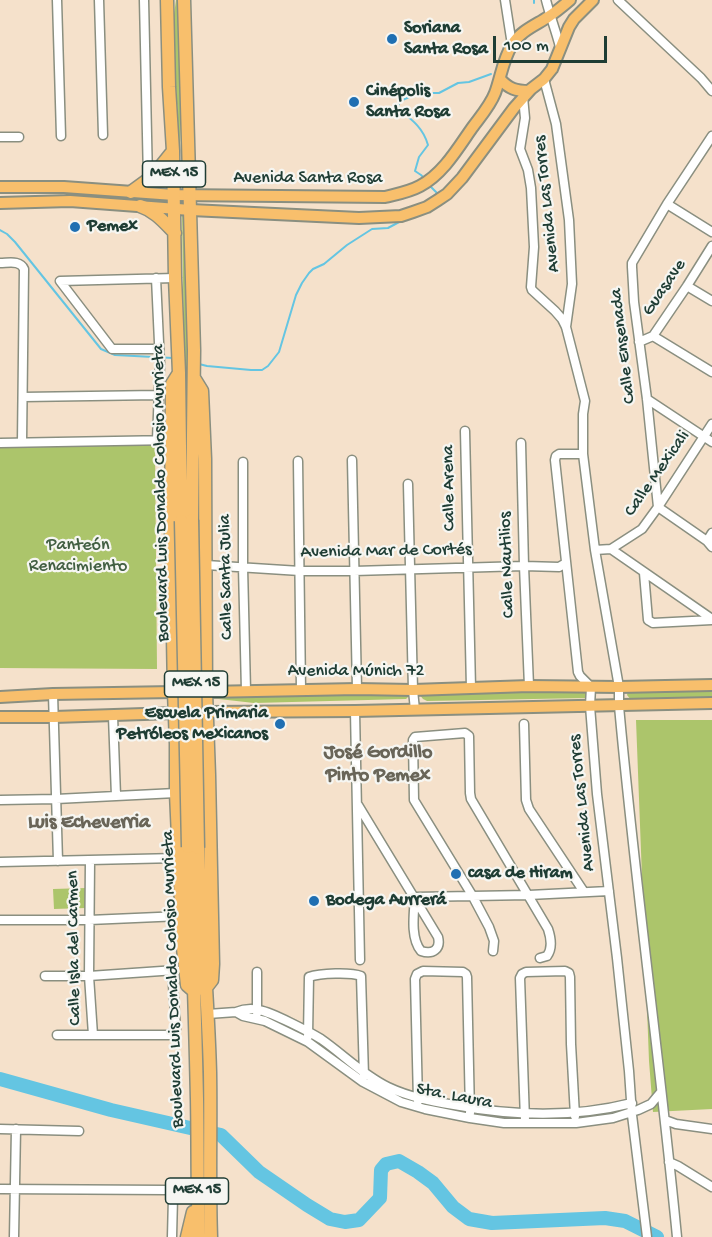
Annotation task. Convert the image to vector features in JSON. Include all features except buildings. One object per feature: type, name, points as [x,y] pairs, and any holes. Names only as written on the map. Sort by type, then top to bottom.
[{"type":"highway","name":"Boulevard Luis Donaldo Colosio Murrieta","points":[[167,0],[175,278],[187,520],[193,848],[200,991],[197,1103],[204,1145],[211,1237]]},
{"type":"highway","name":"Boulevard Luis Donaldo Colosio Murrieta","points":[[184,0],[194,350],[187,520]]},
{"type":"highway","name":"MEX 15","points":[[131,192],[160,169],[173,151]]},
{"type":"highway","name":"MEX 15","points":[[140,206],[156,214],[175,233]]},
{"type":"highway","points":[[179,369],[172,384],[171,528],[176,794],[181,916],[178,970],[187,985],[200,991],[212,980],[213,964],[205,649],[205,459],[202,391],[194,373]]},
{"type":"highway","points":[[173,645],[176,651],[189,659],[198,657],[205,649]]},
{"type":"highway","name":"Avenida Múnich 72","points":[[174,692],[206,692]]},
{"type":"highway","name":"Avenida Múnich 72","points":[[174,713],[207,712]]},
{"type":"highway","points":[[176,744],[182,736],[193,733],[201,735],[208,747]]},
{"type":"highway","name":"Boulevard Luis Donaldo Colosio Murrieta","points":[[199,1237],[197,1184],[210,1096],[208,1014],[200,991]]},
{"type":"highway","name":"MEX 15","points":[[188,1237],[197,1184]]},
{"type":"main road","name":"Avenida Santa Rosa","points":[[174,195],[385,197],[407,192],[422,185],[438,173],[449,160],[490,102],[512,45],[522,33],[550,16],[570,0]]},
{"type":"main road","name":"Avenida Santa Rosa","points":[[190,210],[359,218],[401,216],[428,207],[447,194],[462,178],[526,94],[552,69],[569,27],[593,0]]},
{"type":"main road","points":[[500,79],[510,88],[526,94]]},
{"type":"main road","points":[[0,187],[63,187],[174,195]]},
{"type":"main road","points":[[0,202],[70,201],[174,208]]},
{"type":"main road","name":"MEX 15","points":[[174,208],[190,210]]},
{"type":"main road","name":"Avenida Múnich 72","points":[[206,692],[712,685]]},
{"type":"main road","name":"Avenida Múnich 72","points":[[0,697],[174,692]]},
{"type":"main road","name":"Avenida Múnich 72","points":[[207,712],[712,703]]},
{"type":"main road","name":"Avenida Múnich 72","points":[[0,717],[174,713]]},
{"type":"street","points":[[57,0],[61,136]]},
{"type":"street","points":[[99,0],[103,135]]},
{"type":"street","points":[[144,0],[148,180]]},
{"type":"street","points":[[505,0],[512,45]]},
{"type":"street","points":[[546,0],[560,47]]},
{"type":"street","points":[[618,0],[712,91]]},
{"type":"street","name":"Avenida Las Torres","points":[[544,79],[556,124],[569,220],[572,284],[566,327]]},
{"type":"street","name":"Avenida Las Torres","points":[[526,94],[520,149],[528,170],[531,188],[534,247],[531,286],[532,290],[562,319],[566,327],[585,401],[583,454],[595,550],[619,687],[629,814],[677,1237]]},
{"type":"street","name":"Calle Ensenada","points":[[658,507],[634,302],[632,263],[667,204],[712,136]]},
{"type":"street","points":[[0,137],[19,137]]},
{"type":"street","points":[[667,204],[712,232]]},
{"type":"street","name":"Guasave","points":[[639,342],[653,336],[712,246]]},
{"type":"street","points":[[0,263],[19,263],[24,269],[22,442]]},
{"type":"street","points":[[156,278],[159,356],[157,440]]},
{"type":"street","points":[[159,356],[112,349],[60,283],[61,280],[175,278]]},
{"type":"street","points":[[687,286],[712,301]]},
{"type":"street","points":[[653,336],[712,372]]},
{"type":"street","points":[[23,397],[158,395]]},
{"type":"street","points":[[647,399],[712,442]]},
{"type":"street","name":"Calle Mexicali","points":[[595,550],[610,549],[642,529],[712,424]]},
{"type":"street","name":"Calle Arena","points":[[465,431],[471,688]]},
{"type":"street","points":[[0,443],[172,440]]},
{"type":"street","name":"Calle Nautilios","points":[[521,443],[529,686]]},
{"type":"street","points":[[583,454],[559,454],[555,460],[578,672],[591,687]]},
{"type":"street","points":[[352,460],[357,689]]},
{"type":"street","points":[[298,461],[301,690]]},
{"type":"street","name":"Calle Santa Julia","points":[[243,462],[246,691]]},
{"type":"street","points":[[408,484],[415,710]]},
{"type":"street","points":[[658,507],[709,544],[712,532]]},
{"type":"street","points":[[610,549],[712,619]]},
{"type":"street","name":"Avenida Mar de Cortés","points":[[206,565],[300,571],[354,571],[559,567],[566,563]]},
{"type":"street","points":[[644,573],[650,622],[712,619]]},
{"type":"street","name":"Avenida Las Torres","points":[[591,687],[590,706],[597,794],[647,1237]]},
{"type":"street","points":[[53,694],[58,861]]},
{"type":"street","points":[[355,711],[360,960]]},
{"type":"street","points":[[113,716],[116,796]]},
{"type":"street","points":[[524,724],[526,800],[529,809],[584,892]]},
{"type":"street","points":[[493,951],[493,935],[472,895],[414,800],[413,740],[415,737],[465,733],[469,736],[471,799],[548,929],[551,951],[547,956],[540,958]]},
{"type":"street","points":[[0,800],[176,794]]},
{"type":"street","points":[[358,805],[415,897],[438,937],[440,944],[437,950],[431,953],[421,951],[417,946],[414,930],[415,897]]},
{"type":"street","points":[[0,862],[178,858]]},
{"type":"street","name":"Calle Isla del Carmen","points":[[90,861],[89,976],[93,1035]]},
{"type":"street","points":[[415,897],[609,891]]},
{"type":"street","points":[[0,920],[89,920],[181,916]]},
{"type":"street","points":[[45,976],[89,976],[178,970],[176,1029],[170,1035],[57,1035]]},
{"type":"street","points":[[418,1103],[415,979],[417,974],[423,971],[463,972],[467,977],[470,1113]]},
{"type":"street","points":[[524,1119],[520,978],[526,972],[565,971],[570,977],[576,1123]]},
{"type":"street","points":[[208,1014],[236,1012],[243,1016],[257,1014],[257,972]]},
{"type":"street","points":[[309,1042],[309,976],[357,974],[361,976],[364,1078]]},
{"type":"street","name":"Sta. Laura","points":[[257,1014],[309,1042],[401,1102],[470,1113],[504,1123],[574,1112],[617,1107],[632,1108],[651,1104],[661,1092]]},
{"type":"street","name":"Sta. Laura","points":[[257,1014],[320,1038],[364,1078]]},
{"type":"street","name":"Sta. Laura","points":[[524,1119],[576,1123],[613,1118],[632,1108]]},
{"type":"street","points":[[664,1120],[712,1129]]},
{"type":"street","points":[[0,1129],[79,1131]]},
{"type":"street","points":[[14,1237],[16,1129]]},
{"type":"street","points":[[669,1162],[712,1187]]},
{"type":"street","points":[[0,1189],[167,1190],[173,1197],[172,1237]]},
{"type":"green space","points":[[176,0],[179,0],[181,98],[180,157],[177,159],[178,118],[172,30]]},
{"type":"green space","points":[[182,212],[184,214],[187,280],[192,555],[183,526],[185,421]]},
{"type":"green space","name":"Panteón Renacimiento","points":[[155,443],[157,669],[0,668],[0,446]]},
{"type":"green space","points":[[712,687],[712,699],[631,700],[627,695],[628,691]]},
{"type":"green space","points":[[587,689],[587,698],[427,701],[419,694]]},
{"type":"green space","points":[[409,691],[406,699],[254,703],[210,698],[208,694]]},
{"type":"green space","points":[[636,720],[712,720],[712,1109],[653,1112]]},
{"type":"green space","points":[[86,888],[86,908],[54,909],[53,889]]},
{"type":"waterway","points":[[425,179],[415,171],[419,157],[428,145],[420,128],[397,108],[400,101],[419,93],[439,93],[458,83],[469,82],[491,74]]},
{"type":"waterway","points":[[430,186],[437,193],[434,197]]},
{"type":"waterway","points":[[199,364],[251,370],[262,370],[268,366],[279,352],[296,295],[309,273],[372,229],[388,228],[401,221]]},
{"type":"waterway","points":[[0,230],[15,242],[101,349],[115,355],[173,358]]},
{"type":"waterway","points":[[0,1079],[111,1110],[221,1135],[259,1172],[330,1219],[345,1222],[359,1220],[380,1198],[381,1170],[386,1164],[399,1161],[433,1183],[453,1207],[469,1219],[492,1223],[605,1218],[625,1221],[657,1237]]},
{"type":"place","name":"Soriana Santa Rosa","points":[[392,39]]},
{"type":"place","name":"Cinépolis Santa Rosa","points":[[354,102]]},
{"type":"place","name":"Pemex","points":[[75,227]]},
{"type":"place","name":"Escuela Primaria Petróleos Mexicanos","points":[[280,724]]},
{"type":"place","name":"casa de Hiram","points":[[456,874]]},
{"type":"place","name":"Bodega Aurrerá","points":[[314,901]]},
{"type":"district","name":"José Gordillo Pinto Pemex","points":[[378,766]]},
{"type":"district","name":"Luis Echeverria","points":[[89,824]]}]
